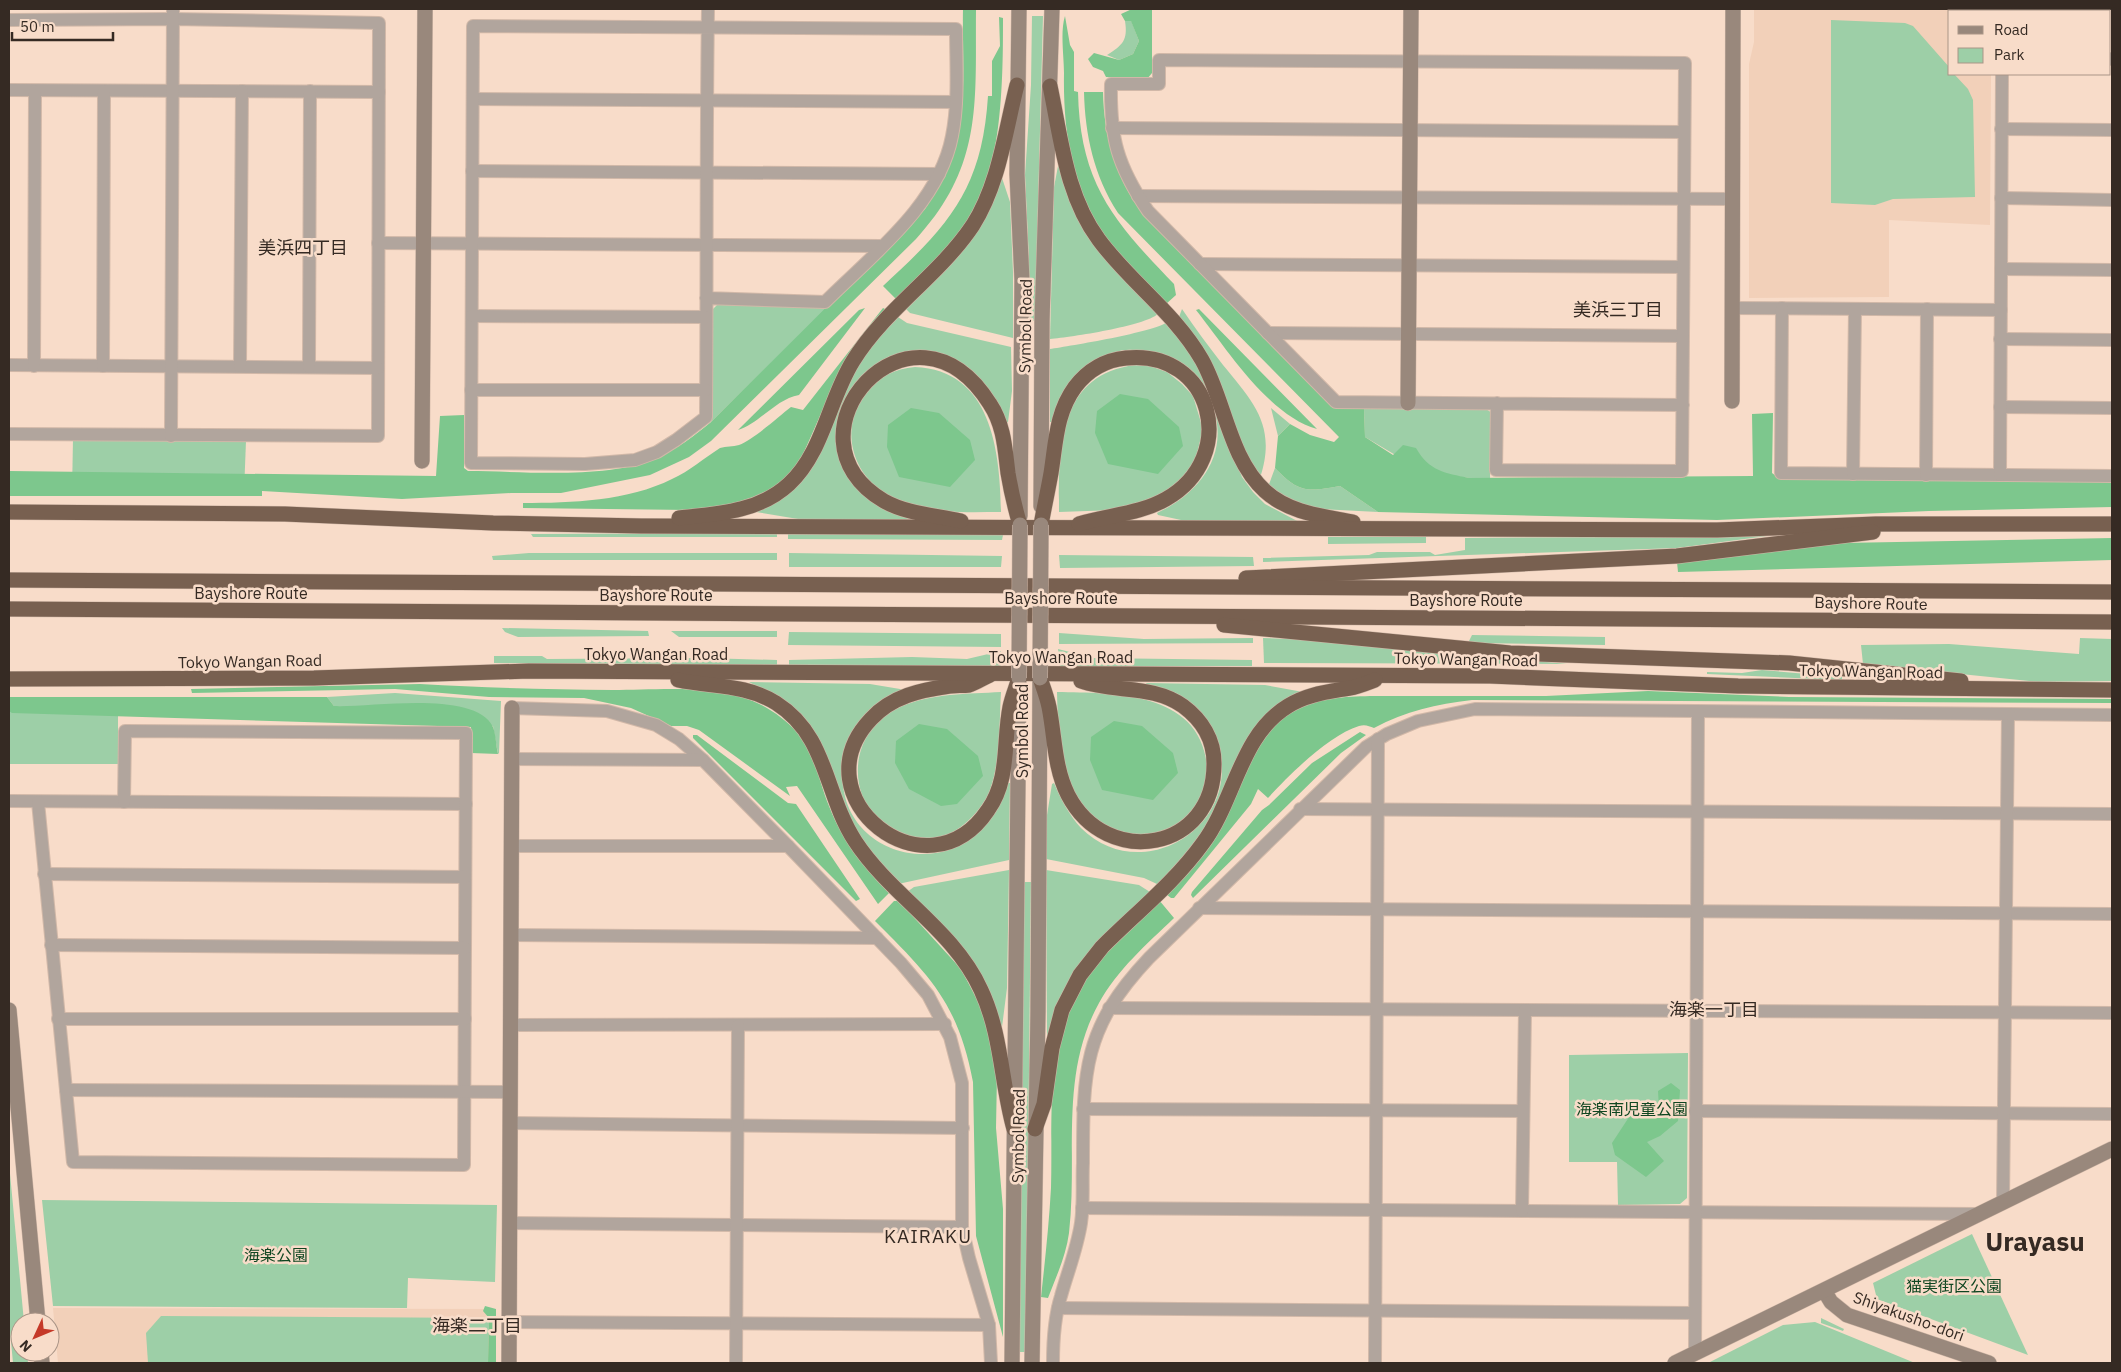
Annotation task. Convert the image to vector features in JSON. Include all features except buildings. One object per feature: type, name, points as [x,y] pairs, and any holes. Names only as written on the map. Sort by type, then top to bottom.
[{"type":"highway","points":[[641,526],[746,508],[774,496],[797,476],[812,450],[843,376],[860,350],[879,326],[951,254],[974,224],[994,179],[1017,85]]},
{"type":"highway","points":[[1050,86],[1071,181],[1087,221],[1099,240],[1160,304],[1196,351],[1211,376],[1238,448],[1254,479],[1274,499],[1300,511],[1391,530]]},
{"type":"highway","points":[[1040,525],[1055,436],[1063,408],[1083,378],[1092,370],[1111,360],[1134,357],[1153,359],[1172,366],[1188,378],[1200,393],[1206,408],[1210,430],[1207,452],[1194,476],[1167,499],[1137,511],[1103,516],[1066,528]]},
{"type":"highway","points":[[989,528],[902,509],[886,502],[863,484],[851,465],[846,452],[845,427],[847,413],[856,392],[883,367],[907,359],[943,362],[972,380],[983,393],[995,413],[1006,447],[1013,500],[1020,525]]},
{"type":"highway","points":[[9,512],[285,514],[641,526],[989,528],[1717,530],[1906,524],[2112,524]]},
{"type":"highway","points":[[1168,587],[1257,578],[1677,556],[1864,534],[1906,524]]},
{"type":"highway","name":"Bayshore Route","points":[[9,580],[2112,592]]},
{"type":"highway","name":"Bayshore Route","points":[[9,609],[2112,622]]},
{"type":"highway","points":[[1147,617],[1510,653],[1789,663],[1927,676],[2011,689]]},
{"type":"highway","name":"Tokyo Wangan Road","points":[[9,678],[314,678],[510,672],[1500,676],[1738,686],[2112,690]]},
{"type":"highway","points":[[637,672],[742,689],[776,702],[804,726],[813,739],[838,811],[856,842],[883,876],[952,946],[977,981],[996,1031],[1006,1102],[1014,1129]]},
{"type":"highway","points":[[994,674],[970,685],[921,691],[894,701],[871,719],[863,728],[850,764],[852,788],[861,810],[869,820],[889,836],[901,842],[926,845],[949,841],[969,831],[979,822],[996,796],[1005,764],[1010,707],[1019,678]]},
{"type":"highway","points":[[1040,678],[1049,707],[1055,756],[1068,796],[1092,825],[1117,838],[1134,842],[1162,840],[1179,832],[1198,816],[1210,797],[1214,781],[1214,760],[1211,742],[1195,717],[1182,706],[1164,696],[1140,689],[1085,682],[1062,674]]},
{"type":"highway","points":[[1035,1129],[1044,1104],[1056,1028],[1071,992],[1090,960],[1190,860],[1204,842],[1218,821],[1247,754],[1266,723],[1301,698],[1351,688],[1386,676]]},
{"type":"street","points":[[422,461],[425,9]]},
{"type":"street","points":[[706,298],[824,302],[919,206],[939,174],[952,137],[956,102],[956,29],[708,28],[473,26],[471,463],[584,464],[635,460],[657,452],[706,418],[706,298],[706,245],[706,173],[708,28],[708,9]]},
{"type":"street","name":"Symbol Road","points":[[1012,1363],[1020,525],[1021,321],[1017,85],[1019,9]]},
{"type":"street","name":"Symbol Road","points":[[1032,1363],[1042,321],[1052,9]]},
{"type":"street","points":[[1408,403],[1411,9]]},
{"type":"street","points":[[1732,401],[1733,9]]},
{"type":"street","points":[[171,436],[173,14]]},
{"type":"street","points":[[9,20],[173,14],[379,23],[378,436],[9,434]]},
{"type":"street","points":[[1497,403],[1496,470],[1682,471],[1683,404],[1685,63],[1158,60],[1158,84],[1111,84],[1112,128],[1123,168],[1148,211],[1336,402],[1683,404]]},
{"type":"street","points":[[2000,475],[2002,75]]},
{"type":"street","points":[[9,90],[379,92]]},
{"type":"street","points":[[34,366],[36,91]]},
{"type":"street","points":[[103,366],[104,91]]},
{"type":"street","points":[[240,366],[242,91]]},
{"type":"street","points":[[309,367],[310,91]]},
{"type":"street","points":[[473,99],[956,102]]},
{"type":"street","points":[[1112,128],[1684,132]]},
{"type":"street","points":[[2001,129],[2112,130]]},
{"type":"street","points":[[472,171],[939,174]]},
{"type":"street","points":[[1138,196],[1733,199]]},
{"type":"street","points":[[2001,198],[2112,200]]},
{"type":"street","points":[[378,243],[881,246]]},
{"type":"street","points":[[1200,264],[1684,267]]},
{"type":"street","points":[[2001,269],[2112,270]]},
{"type":"street","points":[[1732,308],[2001,310]]},
{"type":"street","points":[[1782,308],[1781,473],[2112,476]]},
{"type":"street","points":[[1853,474],[1855,309]]},
{"type":"street","points":[[1926,475],[1927,309]]},
{"type":"street","points":[[472,316],[706,317]]},
{"type":"street","points":[[1268,333],[1683,336]]},
{"type":"street","points":[[2000,339],[2112,340]]},
{"type":"street","points":[[9,365],[378,368]]},
{"type":"street","points":[[471,390],[706,390]]},
{"type":"street","points":[[2000,407],[2112,408]]},
{"type":"street","points":[[509,1363],[512,708],[584,709],[630,716],[656,725],[679,739],[703,760],[788,846],[916,979],[945,1024],[957,1058],[962,1083],[962,1227],[989,1325],[991,1363]]},
{"type":"street","points":[[1053,1363],[1053,1339],[1058,1308],[1076,1253],[1082,1208],[1083,1109],[1087,1063],[1099,1026],[1109,1008],[1136,971],[1300,809],[1366,747],[1378,739],[1418,721],[1475,709],[2112,715]]},
{"type":"street","points":[[1695,1353],[1698,712]]},
{"type":"street","points":[[2003,1202],[2008,714]]},
{"type":"street","points":[[38,802],[73,1162],[464,1165],[466,733],[125,731],[124,802]]},
{"type":"street","points":[[1375,1363],[1378,739]]},
{"type":"street","points":[[511,759],[703,760]]},
{"type":"street","points":[[9,801],[466,804]]},
{"type":"street","points":[[1300,809],[2112,814]]},
{"type":"street","points":[[511,846],[788,846]]},
{"type":"street","points":[[44,874],[465,877]]},
{"type":"street","points":[[1199,908],[2112,914]]},
{"type":"street","points":[[511,935],[877,938]]},
{"type":"street","points":[[52,945],[465,948]]},
{"type":"street","points":[[1109,1008],[2112,1014]]},
{"type":"street","points":[[9,1010],[37,1312]]},
{"type":"street","points":[[1522,1211],[1525,1010]]},
{"type":"street","points":[[58,1019],[464,1019]]},
{"type":"street","points":[[510,1025],[738,1026],[945,1024]]},
{"type":"street","points":[[736,1363],[738,1026]]},
{"type":"street","points":[[66,1090],[510,1092]]},
{"type":"street","points":[[1083,1109],[1524,1111]]},
{"type":"street","points":[[1695,1111],[2112,1114]]},
{"type":"street","points":[[510,1123],[963,1128]]},
{"type":"street","points":[[1675,1363],[1825,1292],[2112,1149]]},
{"type":"street","points":[[1082,1208],[1980,1214]]},
{"type":"street","points":[[510,1223],[962,1227]]},
{"type":"street","name":"Shiyakusho-dori","points":[[1825,1292],[1831,1302],[1847,1315],[1990,1363]]},
{"type":"street","points":[[1058,1308],[1694,1313]]},
{"type":"street","points":[[509,1322],[736,1325],[989,1325]]},
{"type":"shaded area","points":[[1754,9],[1992,9],[1948,10],[1948,75],[1991,75],[1990,225],[1889,220],[1889,297],[1749,298],[1749,64],[1754,42]]},
{"type":"shaded area","points":[[53,1308],[496,1309],[496,1363],[58,1363],[60,1362],[60,1312],[53,1312]]},
{"type":"green space","points":[[963,9],[976,9],[975,103],[965,158],[954,185],[938,212],[916,239],[711,441],[689,457],[650,475],[561,493],[511,493],[402,499],[262,491],[262,496],[9,496],[9,471],[436,476],[440,416],[464,415],[464,468],[468,471],[590,472],[637,465],[657,458],[685,442],[711,422],[925,209],[946,172],[957,142],[962,104]]},
{"type":"green space","points":[[1132,9],[1152,9],[1152,73],[1147,79],[1106,77],[1103,71],[1093,67],[1088,59],[1094,53],[1119,60],[1133,54],[1139,41],[1131,21],[1125,21],[1121,14]]},
{"type":"green space","points":[[1032,16],[1043,16],[1035,321],[1028,321],[1029,261],[1025,175],[1031,85]]},
{"type":"green space","points":[[1065,16],[1070,45],[1074,52],[1074,91],[1078,92],[1080,124],[1085,152],[1093,176],[1117,220],[1174,284],[1176,295],[1166,304],[1112,245],[1093,218],[1084,199],[1071,158],[1065,115],[1062,37]]},
{"type":"green space","points":[[999,17],[1003,18],[1001,99],[993,158],[986,185],[976,210],[962,231],[939,258],[897,300],[883,286],[944,224],[970,181],[984,129],[988,96],[992,96],[992,61],[1000,46]]},
{"type":"green space","points":[[1131,20],[1139,41],[1133,54],[1119,60],[1107,55],[1121,45],[1126,33],[1125,21]]},
{"type":"green space","points":[[1831,20],[1905,23],[1913,26],[1948,66],[1948,75],[1955,75],[1968,89],[1973,100],[1975,197],[1893,199],[1875,205],[1831,203]]},
{"type":"green space","points":[[1084,92],[1103,92],[1106,125],[1113,156],[1125,186],[1143,214],[1333,408],[1364,408],[1365,437],[1393,455],[1403,445],[1416,448],[1426,462],[1438,470],[1469,478],[1753,476],[1752,414],[1773,413],[1772,473],[1776,476],[2112,475],[2112,507],[1929,511],[1717,520],[1378,512],[1340,486],[1311,490],[1304,489],[1291,482],[1275,468],[1278,436],[1290,424],[1310,435],[1334,442],[1339,437],[1118,213],[1103,185],[1092,155],[1086,124]]},
{"type":"green space","points":[[1059,161],[1158,314],[1123,327],[1050,339],[1054,187]]},
{"type":"green space","points":[[1001,175],[1010,202],[1013,338],[910,313],[906,309],[949,267],[977,232],[990,209]]},
{"type":"green space","points":[[717,305],[829,306],[711,422],[712,310]]},
{"type":"green space","points":[[865,308],[799,395],[783,401],[754,422],[738,430],[859,310]]},
{"type":"green space","points":[[883,308],[887,310],[840,371],[800,461],[789,476],[769,492],[742,503],[690,510],[523,508],[523,503],[599,499],[637,492],[655,486],[685,472],[720,448],[737,446],[745,442],[791,407],[803,410]]},
{"type":"green space","points":[[1182,309],[1244,391],[1260,416],[1266,444],[1265,460],[1260,478],[1243,447],[1217,375],[1179,317]]},
{"type":"green space","points":[[1199,309],[1317,429],[1299,421],[1282,410],[1265,395],[1221,343],[1196,310]]},
{"type":"green space","points":[[898,317],[907,323],[1011,347],[1012,391],[1008,422],[1005,423],[997,405],[981,382],[960,363],[937,353],[913,351],[890,357],[870,368],[854,385],[843,406],[837,430],[840,455],[846,471],[855,485],[873,502],[884,509],[909,519],[798,519],[756,512],[779,500],[796,487],[809,472],[819,456],[841,399],[856,368]]},
{"type":"green space","points":[[1167,322],[1186,346],[1206,381],[1242,477],[1265,504],[1301,523],[1181,520],[1158,515],[1157,513],[1196,486],[1205,474],[1212,460],[1218,430],[1210,397],[1205,389],[1194,380],[1145,352],[1130,350],[1107,356],[1065,392],[1058,404],[1052,422],[1050,422],[1050,349],[1130,334]]},
{"type":"green space","points":[[1135,365],[1150,366],[1167,372],[1193,396],[1203,429],[1194,466],[1161,497],[1116,510],[1059,512],[1062,441],[1067,419],[1076,400],[1090,384],[1109,372]]},
{"type":"green space","points":[[915,367],[941,372],[961,382],[976,398],[986,418],[994,441],[998,464],[1001,512],[944,511],[915,507],[889,496],[870,481],[857,462],[852,441],[852,421],[859,401],[872,385],[891,373]]},
{"type":"green space","points":[[1120,394],[1148,399],[1179,427],[1183,446],[1158,474],[1108,464],[1095,433],[1097,411]]},
{"type":"green space","points":[[911,408],[939,413],[970,440],[975,460],[950,487],[899,477],[887,447],[888,425]]},
{"type":"green space","points":[[1271,408],[1290,424],[1278,436]]},
{"type":"green space","points":[[1364,408],[1486,409],[1492,413],[1490,478],[1469,478],[1424,472],[1365,437]]},
{"type":"green space","points":[[73,439],[246,441],[244,492],[72,492]]},
{"type":"green space","points":[[1275,468],[1291,482],[1304,489],[1311,490],[1340,486],[1378,512],[1320,509],[1301,506],[1268,487]]},
{"type":"green space","points":[[777,533],[777,537],[533,537],[531,534]]},
{"type":"green space","points":[[788,533],[1003,535],[1002,540],[788,539]]},
{"type":"green space","points":[[1767,536],[1677,548],[1263,562],[1263,558],[1369,555],[1377,552],[1430,552],[1435,555],[1465,550],[1465,538]]},
{"type":"green space","points":[[1328,537],[1426,537],[1426,543],[1328,544]]},
{"type":"green space","points":[[2112,538],[2112,560],[1678,572],[1677,562],[1842,543]]},
{"type":"green space","points":[[529,553],[777,553],[777,560],[493,560],[492,556]]},
{"type":"green space","points":[[789,553],[1002,556],[1001,567],[789,567]]},
{"type":"green space","points":[[1059,555],[1253,557],[1254,566],[1060,568]]},
{"type":"green space","points":[[502,628],[648,631],[649,636],[518,637],[505,632]]},
{"type":"green space","points":[[671,631],[777,631],[777,637],[679,637]]},
{"type":"green space","points":[[789,632],[1001,634],[1001,647],[788,645]]},
{"type":"green space","points":[[1059,633],[1144,639],[1253,638],[1253,643],[1059,644]]},
{"type":"green space","points":[[1472,635],[1605,637],[1605,645],[1473,643],[1469,641]]},
{"type":"green space","points":[[1263,638],[1319,640],[1567,664],[1264,663]]},
{"type":"green space","points":[[2080,638],[2112,639],[2112,681],[2038,682],[1863,664],[1861,645],[1949,644],[2079,654]]},
{"type":"green space","points":[[1058,649],[1093,658],[1252,660],[1252,666],[1060,666]]},
{"type":"green space","points":[[1001,651],[1001,666],[789,665],[789,660],[912,657],[967,659]]},
{"type":"green space","points":[[494,656],[542,656],[547,659],[704,658],[777,660],[777,665],[494,663]]},
{"type":"green space","points":[[1762,670],[1842,677],[1842,680],[1707,674],[1707,672],[1742,673]]},
{"type":"green space","points":[[749,682],[870,684],[906,690],[877,708],[858,724],[848,744],[844,761],[845,796],[858,823],[880,842],[907,853],[937,853],[966,842],[991,819],[1008,783],[1010,783],[1009,860],[898,884],[871,855],[775,696]]},
{"type":"green space","points":[[1146,683],[1265,685],[1303,692],[1275,706],[1251,733],[1221,802],[1186,856],[1157,884],[1144,878],[1046,859],[1047,815],[1052,784],[1054,783],[1066,807],[1081,828],[1104,845],[1130,852],[1155,850],[1179,841],[1199,826],[1214,805],[1221,780],[1220,751],[1216,740],[1202,726],[1148,687]]},
{"type":"green space","points":[[420,684],[564,689],[695,690],[728,693],[758,703],[786,721],[804,741],[813,759],[840,830],[863,863],[889,893],[878,904],[797,786],[786,787],[790,796],[699,730],[687,726],[671,726],[631,708],[584,698],[489,697],[395,689],[192,693],[191,689]]},
{"type":"green space","points":[[1648,691],[1789,697],[2112,699],[2112,703],[1472,700],[1434,706],[1398,717],[1374,728],[1363,725],[1347,731],[1310,757],[1268,798],[1258,789],[1251,804],[1174,898],[1166,894],[1263,739],[1284,718],[1313,702],[1361,696],[1546,696]]},
{"type":"green space","points":[[1001,692],[999,742],[994,778],[985,801],[968,821],[946,835],[922,841],[901,834],[870,813],[859,784],[859,758],[869,733],[877,723],[900,707],[924,699],[950,695]]},
{"type":"green space","points":[[1057,692],[1103,693],[1150,701],[1171,710],[1188,723],[1201,741],[1207,771],[1202,792],[1196,806],[1188,817],[1178,825],[1167,830],[1134,835],[1108,826],[1092,816],[1080,802],[1071,786],[1065,768],[1059,730]]},
{"type":"green space","points":[[395,693],[501,701],[499,753],[493,726],[334,706],[327,697]]},
{"type":"green space","points":[[9,697],[118,698],[118,764],[9,764]]},
{"type":"green space","points":[[9,697],[327,697],[334,706],[444,704],[465,708],[482,715],[493,727],[498,754],[471,753],[471,727],[12,713],[9,711]]},
{"type":"green space","points":[[1114,721],[1142,726],[1173,753],[1178,773],[1153,800],[1102,790],[1090,760],[1091,737]]},
{"type":"green space","points":[[919,724],[947,729],[978,756],[983,776],[957,804],[941,806],[909,789],[895,763],[896,741]]},
{"type":"green space","points":[[1360,732],[1366,735],[1341,753],[1193,898],[1192,892],[1262,810],[1312,763]]},
{"type":"green space","points":[[693,735],[697,735],[788,803],[796,804],[860,899],[856,901],[693,738]]},
{"type":"green space","points":[[1009,870],[1007,988],[1002,1027],[983,984],[907,892],[914,887]]},
{"type":"green space","points":[[1046,870],[1139,885],[1150,892],[1047,1038]]},
{"type":"green space","points":[[1024,882],[1031,882],[1026,1352],[1018,1352]]},
{"type":"green space","points":[[1159,900],[1174,918],[1133,958],[1115,979],[1099,1003],[1087,1030],[1079,1058],[1074,1087],[1071,1204],[1068,1242],[1048,1298],[1041,1297],[1051,1188],[1053,1083],[1061,1031],[1070,1007],[1090,972],[1118,940]]},
{"type":"green space","points":[[894,901],[899,901],[961,969],[983,1011],[997,1074],[996,1128],[1003,1209],[1003,1337],[976,1236],[973,1082],[967,1055],[959,1031],[939,992],[911,958],[875,921]]},
{"type":"green space","name":"海楽南児童公園","points":[[1688,1053],[1687,1198],[1680,1204],[1618,1205],[1617,1162],[1569,1162],[1569,1055]]},
{"type":"green space","points":[[1671,1083],[1680,1090],[1678,1121],[1660,1136],[1647,1142],[1664,1161],[1646,1177],[1615,1155],[1612,1143],[1633,1111],[1659,1108],[1658,1091]]},
{"type":"green space","points":[[9,1163],[23,1312],[10,1312],[10,1331]]},
{"type":"green space","name":"海楽公園","points":[[42,1200],[497,1205],[495,1282],[408,1278],[407,1308],[53,1306]]},
{"type":"green space","name":"猫実街区公園","points":[[1972,1234],[2028,1355],[1877,1299],[1873,1283]]},
{"type":"green space","points":[[485,1306],[496,1309],[496,1363],[488,1363],[489,1318],[483,1311]]},
{"type":"green space","points":[[161,1316],[489,1318],[488,1363],[148,1363],[146,1333]]},
{"type":"green space","points":[[1821,1318],[1844,1329],[1843,1331],[1821,1323]]},
{"type":"green space","points":[[1815,1322],[1915,1363],[1708,1363],[1783,1325]]},
{"type":"district","name":"美浜四丁目","points":[[303,248]]},
{"type":"district","name":"美浜三丁目","points":[[1618,310]]},
{"type":"district","name":"海楽一丁目","points":[[1714,1010]]},
{"type":"district","name":"KAIRAKU","points":[[928,1236]]},
{"type":"district","name":"Urayasu","points":[[2035,1242]]},
{"type":"district","name":"海楽二丁目","points":[[477,1326]]}]
